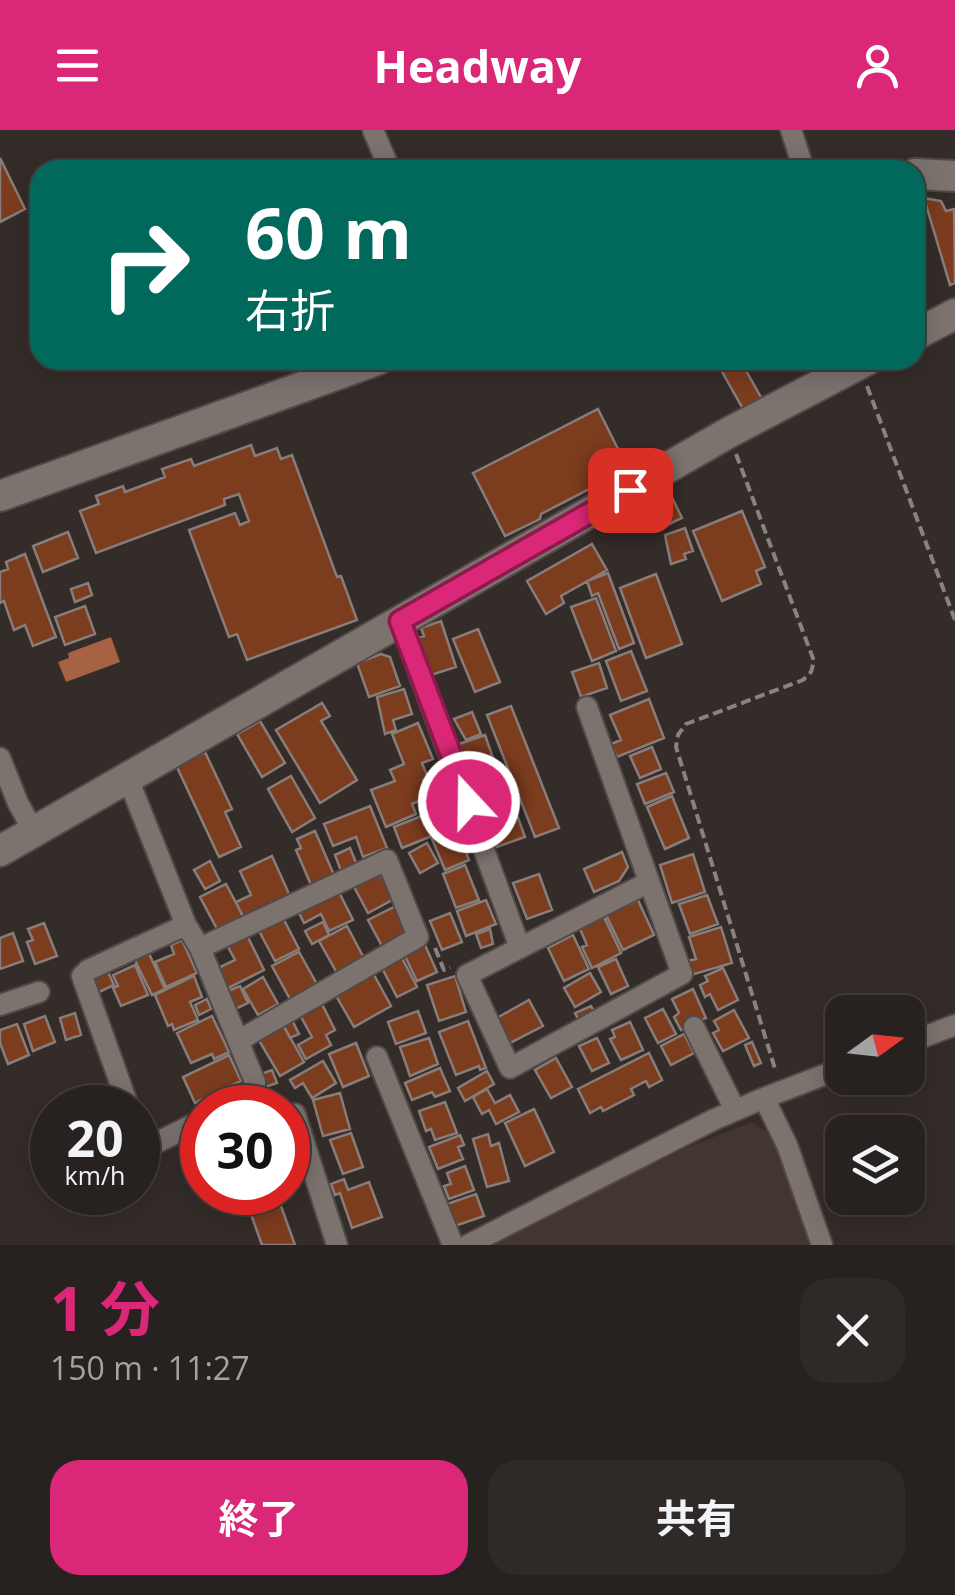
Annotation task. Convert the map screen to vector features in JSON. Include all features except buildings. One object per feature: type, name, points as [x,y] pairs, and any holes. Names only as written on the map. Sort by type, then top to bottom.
[{"type":"street","points":[[373,130],[386,160]]},
{"type":"street","points":[[790,130],[800,160]]},
{"type":"street","points":[[925,174],[955,176]]},
{"type":"street","points":[[925,330],[955,314]]},
{"type":"street","points":[[0,496],[349,370]]},
{"type":"street","points":[[0,852],[728,433],[848,370]]},
{"type":"street","points":[[400,621],[520,948]]},
{"type":"street","points":[[587,706],[682,974],[510,1068],[467,975],[647,883]]},
{"type":"street","points":[[0,758],[34,832]]},
{"type":"street","points":[[127,776],[256,1085]]},
{"type":"street","points":[[200,948],[387,860],[418,937],[238,1041]]},
{"type":"street","points":[[121,1085],[82,976],[186,925]]},
{"type":"street","points":[[0,1006],[39,992]]},
{"type":"street","points":[[925,1037],[955,1026]]},
{"type":"street","points":[[694,1028],[734,1110]]},
{"type":"street","points":[[377,1056],[453,1245]]},
{"type":"street","points":[[468,1245],[734,1110],[825,1075]]},
{"type":"street","points":[[773,1095],[822,1245]]},
{"type":"street","points":[[310,1160],[338,1245]]},
{"type":"path","points":[[866,370],[868,389],[955,620]]},
{"type":"path","points":[[728,433],[814,661],[803,680],[686,724],[676,747],[773,1095]]},
{"type":"path","points":[[418,937],[431,937],[444,970],[470,958],[479,969]]},
{"type":"shaded area","points":[[111,637],[120,662],[66,682],[58,662],[69,658],[68,653]]},
{"type":"shaded area","points":[[752,1122],[782,1142],[815,1245],[483,1245],[693,1145]]},
{"type":"route","points":[[469,802],[400,621],[630,490]]}]
